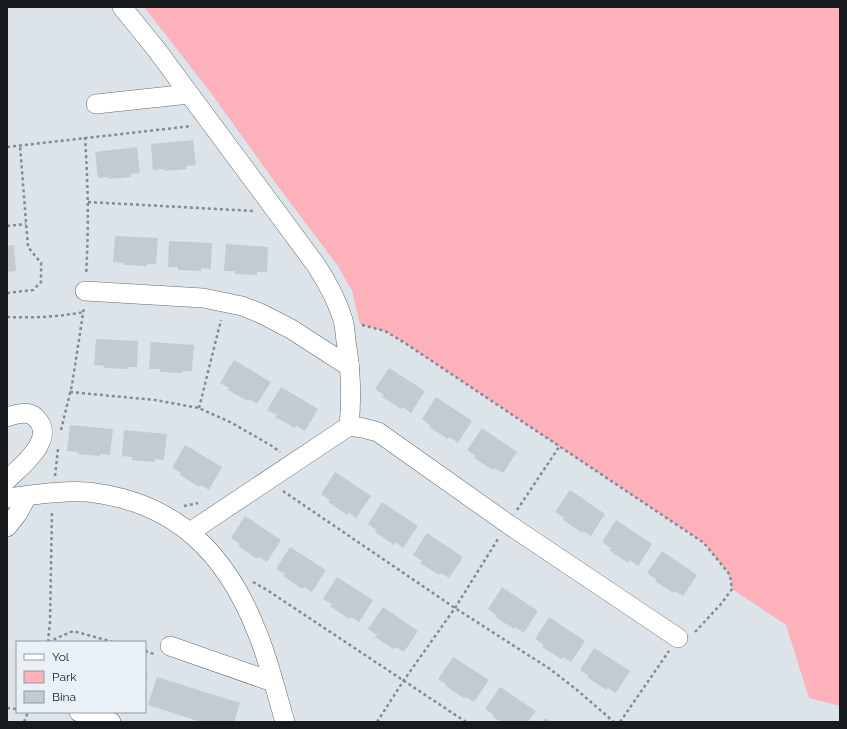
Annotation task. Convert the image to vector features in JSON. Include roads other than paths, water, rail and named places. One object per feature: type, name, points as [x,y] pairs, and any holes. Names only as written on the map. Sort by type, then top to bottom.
[{"type":"street","points":[[122,7],[135,21],[316,265],[336,300],[343,320],[350,367],[350,426]]},
{"type":"street","points":[[96,104],[189,94]]},
{"type":"street","points":[[85,291],[188,297],[225,302],[260,313],[291,329],[350,367]]},
{"type":"street","points":[[7,417],[27,413],[35,416],[40,422],[43,431],[41,441],[34,454],[7,480]]},
{"type":"street","points":[[190,532],[350,426],[363,428],[378,432],[508,524],[678,638]]},
{"type":"street","points":[[7,498],[27,496],[53,487],[110,495],[133,502],[173,520],[190,532],[212,554],[230,576],[241,597],[258,633],[285,722]]},
{"type":"street","points":[[7,527],[18,513],[27,496]]},
{"type":"street","points":[[170,646],[273,682]]},
{"type":"street","points":[[82,713],[111,722]]}]
